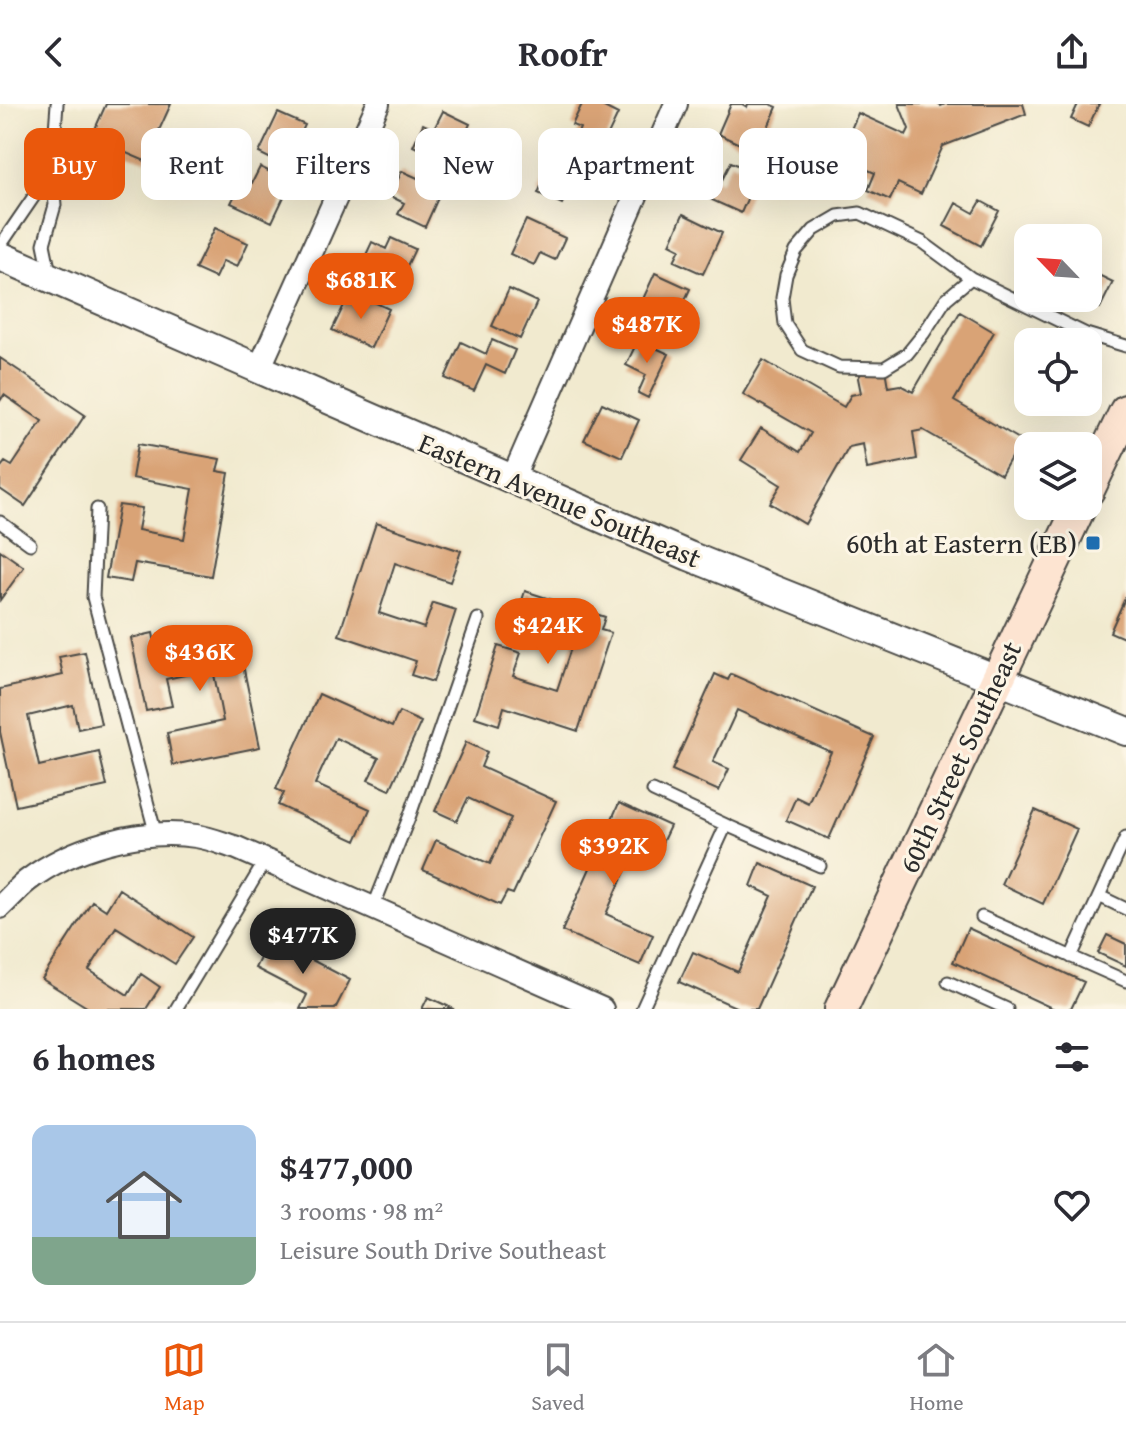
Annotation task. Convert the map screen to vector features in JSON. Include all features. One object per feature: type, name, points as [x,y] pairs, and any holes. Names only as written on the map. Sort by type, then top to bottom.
[{"type":"main road","points":[[1102,461],[1126,411]]},
{"type":"main road","name":"60th Street Southeast","points":[[841,1009],[1073,520]]},
{"type":"street","points":[[259,369],[378,104]]},
{"type":"street","points":[[512,480],[676,104]]},
{"type":"street","name":"Eastern Avenue Southeast","points":[[0,256],[689,556],[1126,731]]},
{"type":"street","points":[[0,907],[25,883],[56,862],[101,844],[138,836],[197,836],[237,848],[600,1009]]},
{"type":"lane","points":[[55,128],[57,104]]},
{"type":"lane","points":[[0,246],[31,200]]},
{"type":"lane","points":[[51,278],[44,244],[55,200]]},
{"type":"lane","points":[[971,278],[946,299],[907,354],[884,368],[839,367],[802,350],[785,324],[782,298],[786,275],[796,251],[814,230],[838,216],[860,213],[922,242],[971,278],[1086,334],[1126,346]]},
{"type":"lane","points":[[97,509],[93,597],[156,835]]},
{"type":"lane","points":[[0,522],[30,544]]},
{"type":"lane","points":[[373,908],[410,815],[478,619]]},
{"type":"lane","points":[[653,791],[820,866]]},
{"type":"lane","points":[[642,1009],[726,825]]},
{"type":"lane","points":[[1071,957],[1126,837]]},
{"type":"lane","points":[[176,1009],[265,861]]},
{"type":"lane","points":[[1099,896],[1126,909]]},
{"type":"lane","points":[[982,917],[1126,981]]},
{"type":"lane","points":[[948,982],[1007,1009]]},
{"type":"building","points":[[106,104],[171,104],[160,128],[141,128],[141,159],[125,152],[125,128],[95,128]]},
{"type":"building","points":[[582,104],[598,104],[618,114],[611,128],[572,125]]},
{"type":"building","points":[[731,104],[747,107],[748,104],[770,104],[777,107],[768,128],[739,128],[739,144],[723,136],[721,128]]},
{"type":"building","points":[[899,104],[1023,104],[1026,114],[943,146],[921,194],[898,183],[890,200],[868,190],[875,173],[867,169],[867,128],[852,128],[858,113],[906,135],[909,129]]},
{"type":"building","points":[[1078,104],[1099,104],[1088,127],[1071,119]]},
{"type":"building","points":[[443,111],[470,124],[468,128],[434,128]]},
{"type":"building","points":[[278,113],[305,125],[304,128],[271,128]]},
{"type":"building","points":[[268,134],[268,158],[259,153]]},
{"type":"building","points":[[731,162],[739,166],[739,200],[747,200],[741,213],[712,200],[723,200],[723,178]]},
{"type":"building","points":[[260,167],[268,171],[268,200],[282,200],[272,222],[231,203],[232,200],[252,200],[252,183]]},
{"type":"building","points":[[402,171],[415,177],[415,200],[437,200],[425,227],[398,214],[404,203],[398,200]]},
{"type":"building","points":[[981,201],[999,211],[981,246],[944,226],[956,203],[974,213]]},
{"type":"building","points":[[683,214],[722,233],[703,274],[674,261],[680,249],[670,244]]},
{"type":"building","points":[[526,220],[565,238],[555,260],[540,253],[534,265],[510,254]]},
{"type":"building","points":[[215,228],[248,243],[237,267],[223,261],[215,278],[195,269]]},
{"type":"building","points":[[391,238],[415,249],[397,287],[359,270],[372,242],[386,249]]},
{"type":"building","points":[[655,273],[690,289],[671,331],[658,325],[666,310],[643,299]]},
{"type":"building","points":[[1102,277],[1113,282],[1102,304]]},
{"type":"building","points":[[509,289],[537,302],[520,339],[492,326]]},
{"type":"building","points":[[363,297],[389,309],[371,348],[332,330],[347,299],[359,305]]},
{"type":"building","points":[[960,312],[994,332],[954,401],[1014,436],[1014,452],[1001,475],[923,430],[913,432],[917,459],[867,469],[863,444],[849,447],[805,524],[770,503],[781,485],[741,460],[761,428],[800,452],[811,433],[743,394],[763,360],[844,407],[851,395],[861,393],[858,378],[861,374],[885,369],[888,387],[900,385],[913,392]]},
{"type":"building","points":[[492,340],[515,350],[505,374],[486,365],[474,391],[445,378],[461,342],[486,354]]},
{"type":"building","points":[[638,340],[669,354],[648,398],[638,393],[646,375],[626,365]]},
{"type":"building","points":[[0,358],[85,415],[25,506],[0,489],[0,468],[5,462],[12,466],[42,421],[4,395],[0,401]]},
{"type":"building","points":[[602,403],[639,420],[622,457],[584,440]]},
{"type":"building","points":[[138,444],[220,459],[217,471],[229,473],[211,576],[135,563],[131,582],[106,578],[119,505],[142,508],[138,530],[184,539],[193,489],[132,478]]},
{"type":"building","points":[[376,523],[461,551],[450,582],[395,563],[379,613],[424,628],[433,603],[456,610],[433,682],[411,675],[416,661],[339,635]]},
{"type":"building","points":[[0,550],[24,567],[0,600]]},
{"type":"building","points":[[525,591],[605,617],[601,630],[611,633],[578,731],[504,707],[499,725],[475,717],[498,646],[521,653],[513,676],[557,690],[573,642],[515,623]]},
{"type":"building","points":[[1126,596],[1126,639],[1110,632]]},
{"type":"building","points":[[236,631],[260,747],[173,765],[167,733],[223,721],[213,669],[166,679],[172,706],[146,711],[131,638],[153,633],[156,648]]},
{"type":"building","points":[[85,652],[101,724],[78,729],[73,705],[28,716],[39,766],[99,752],[107,786],[16,806],[0,732],[0,689],[63,675],[59,657]]},
{"type":"building","points":[[715,674],[728,680],[731,674],[874,737],[829,839],[786,820],[796,797],[808,803],[831,752],[737,710],[713,762],[729,769],[719,791],[672,770]]},
{"type":"building","points":[[319,694],[392,727],[399,712],[421,722],[390,790],[368,780],[379,758],[336,738],[315,784],[370,809],[356,841],[278,805],[284,793],[276,789]]},
{"type":"building","points":[[466,742],[487,752],[481,767],[556,801],[513,894],[507,892],[500,905],[423,870],[436,840],[490,864],[511,818],[468,798],[457,821],[435,811]]},
{"type":"building","points":[[619,803],[670,826],[660,847],[640,838],[606,914],[653,935],[640,965],[562,931]]},
{"type":"building","points":[[1035,810],[1077,829],[1043,904],[1001,884]]},
{"type":"building","points":[[760,863],[812,886],[757,1009],[740,1009],[679,982],[693,952],[738,972],[772,896],[751,886]]},
{"type":"building","points":[[119,889],[193,937],[175,964],[116,927],[89,970],[128,995],[141,974],[160,987],[146,1009],[90,1009],[42,979],[92,901],[106,910]]},
{"type":"building","points":[[968,928],[1084,982],[1071,1009],[1054,1009],[953,962]]},
{"type":"building","points":[[1107,935],[1126,944],[1126,966],[1098,953]]},
{"type":"building","points":[[270,938],[350,980],[335,1009],[300,1009],[307,995],[255,968]]},
{"type":"building","points":[[428,997],[454,1009],[422,1009]]},
{"type":"place","name":"60th at Eastern (EB)","points":[[1093,543]]}]
